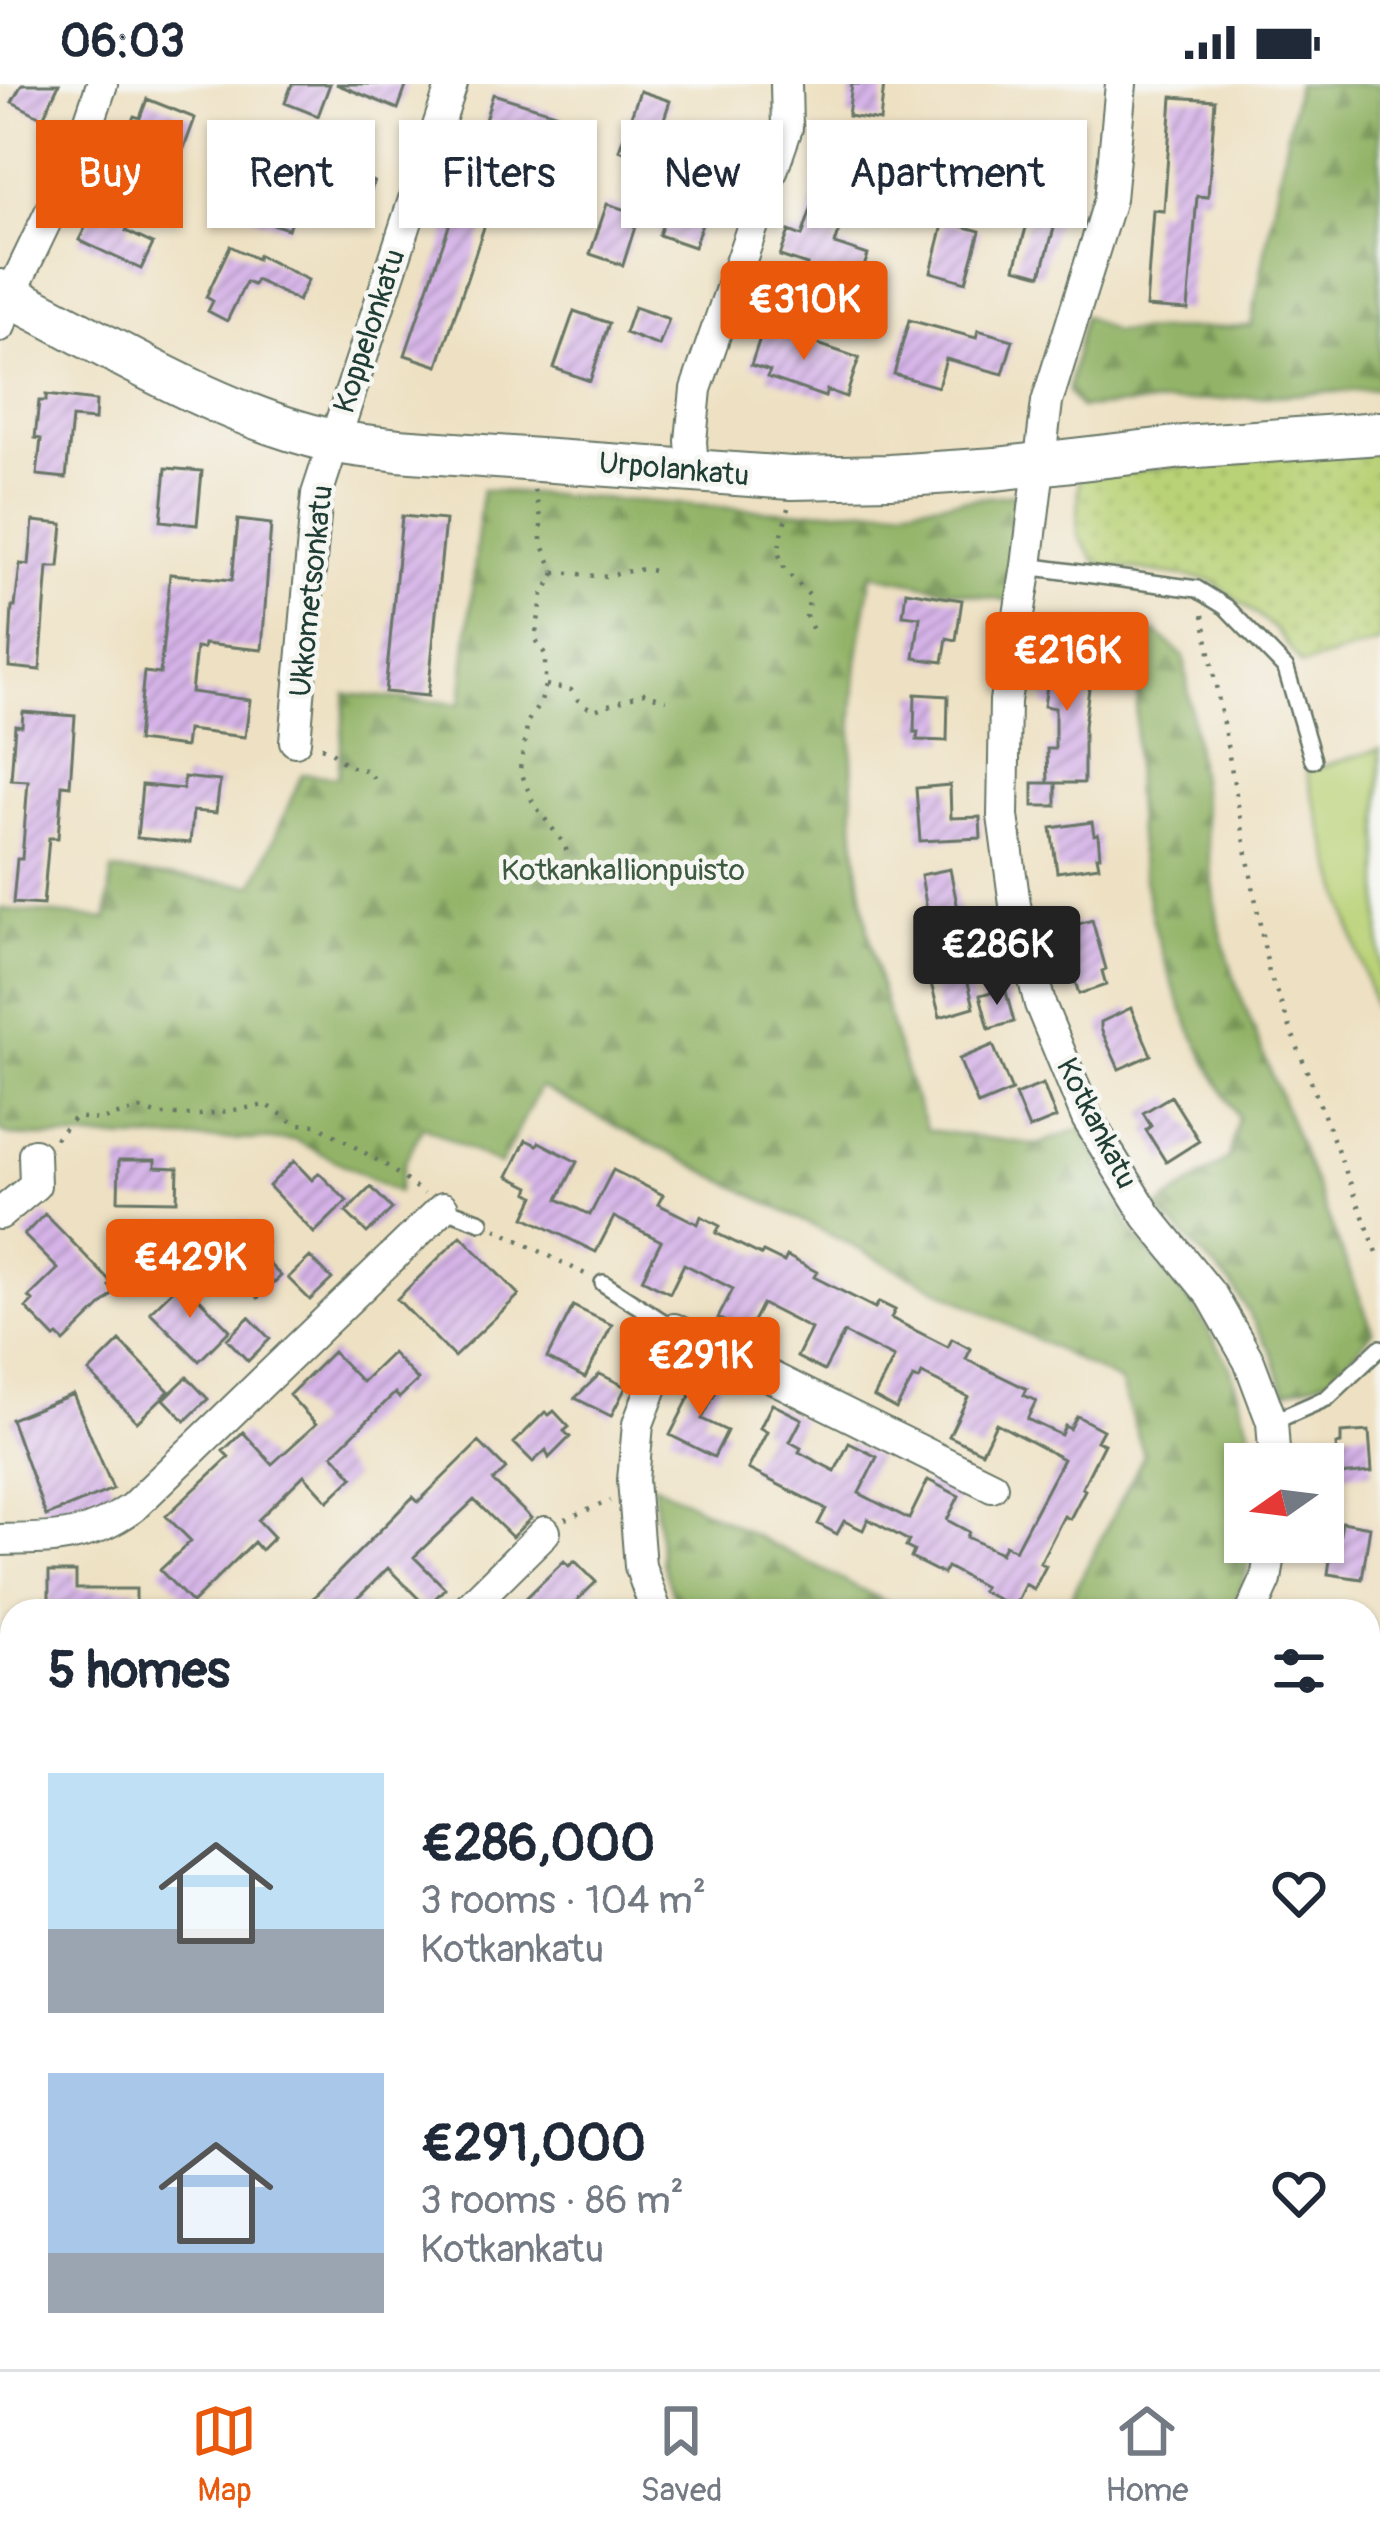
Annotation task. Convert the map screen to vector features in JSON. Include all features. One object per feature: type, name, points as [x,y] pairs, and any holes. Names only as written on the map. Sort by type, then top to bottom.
[{"type":"main road","name":"Urpolankatu","points":[[3,304],[257,418],[333,441],[398,450],[792,478],[890,476],[1380,433]]},
{"type":"street","points":[[3,304],[79,152],[102,84]]},
{"type":"street","name":"Koppelonkatu","points":[[333,441],[452,84]]},
{"type":"street","points":[[693,470],[696,389],[787,128],[787,84]]},
{"type":"street","name":"Kotkankatu","points":[[1121,84],[1110,200],[1052,379],[1005,701],[1004,816],[1015,904],[1040,1004],[1088,1118],[1147,1216],[1212,1296],[1249,1361],[1272,1421],[1274,1443]]},
{"type":"street","name":"Ukkometsonkatu","points":[[295,741],[317,494],[333,441]]},
{"type":"street","points":[[0,1214],[34,1185],[34,1154]]},
{"type":"street","points":[[0,1540],[92,1532],[132,1508],[443,1208]]},
{"type":"street","points":[[652,1599],[640,1566],[634,1492],[638,1424],[674,1329],[992,1486]]},
{"type":"street","points":[[477,1599],[545,1532]]},
{"type":"street","points":[[1257,1599],[1269,1563]]},
{"type":"lane","points":[[1027,566],[1198,589],[1226,607],[1286,669],[1313,760]]},
{"type":"lane","points":[[443,1208],[481,1222]]},
{"type":"lane","points":[[603,1283],[674,1329]]},
{"type":"lane","points":[[1272,1421],[1327,1398],[1380,1348]]},
{"type":"path","points":[[523,457],[523,471],[533,487],[541,518],[541,541],[555,573]]},
{"type":"path","points":[[786,524],[778,552],[785,570],[810,596],[806,616],[816,636]]},
{"type":"path","points":[[555,573],[606,576],[638,567],[653,572]]},
{"type":"path","points":[[555,573],[543,594],[535,638],[545,654],[545,685],[541,702],[528,721],[520,769],[533,803],[568,856]]},
{"type":"path","points":[[1198,589],[1269,973],[1380,1260]]},
{"type":"path","points":[[545,685],[571,690],[580,703],[594,710],[644,694],[666,700]]},
{"type":"path","points":[[295,741],[327,748],[349,768],[366,770],[379,784]]},
{"type":"path","points":[[34,1154],[74,1117],[100,1120],[140,1109],[159,1115],[200,1115],[267,1105],[296,1124],[318,1125],[387,1166],[443,1208]]},
{"type":"path","points":[[481,1222],[603,1283]]},
{"type":"path","points":[[545,1532],[569,1516],[634,1492]]},
{"type":"green space","points":[[1297,84],[1380,84],[1380,389],[1080,408],[1068,392],[1084,316],[1114,332],[1251,326]]},
{"type":"green space","points":[[1380,444],[1380,642],[1302,665],[1275,629],[1211,580],[1097,564],[1078,535],[1079,477]]},
{"type":"green space","name":"Kotkankallionpuisto","points":[[482,490],[788,512],[890,508],[1016,494],[1010,602],[872,574],[857,661],[852,792],[856,849],[875,962],[927,1130],[1037,1145],[1082,1128],[1131,1230],[1196,1309],[1229,1364],[1252,1443],[1224,1443],[1224,1563],[1248,1563],[1236,1599],[1070,1599],[1144,1455],[1120,1382],[540,1087],[500,1165],[423,1126],[404,1163],[398,1192],[295,1140],[66,1138],[12,1136],[0,1131],[0,909],[107,919],[112,871],[254,885],[302,774],[338,777],[346,694],[461,704]]},
{"type":"green space","points":[[1118,625],[1157,633],[1184,657],[1218,923],[1237,987],[1373,1331],[1334,1376],[1285,1392],[1272,1353],[1232,1285],[1157,1208],[1229,1158],[1238,1117],[1182,1008],[1148,897],[1135,782],[1142,659]]},
{"type":"green space","points":[[1380,749],[1380,1028],[1306,771]]},
{"type":"green space","points":[[653,1484],[880,1599],[675,1599],[662,1563]]},
{"type":"building","points":[[22,84],[59,84],[43,118],[12,102]]},
{"type":"building","points":[[292,84],[330,84],[318,116],[285,103]]},
{"type":"building","points":[[336,84],[407,84],[398,109]]},
{"type":"building","points":[[852,84],[884,84],[880,120],[848,116]]},
{"type":"building","points":[[640,91],[670,101],[664,120],[630,120]]},
{"type":"building","points":[[493,94],[558,114],[560,120],[485,120]]},
{"type":"building","points":[[1172,97],[1215,100],[1208,197],[1197,196],[1188,310],[1146,307],[1153,210],[1164,211]]},
{"type":"building","points":[[147,99],[195,118],[184,148],[183,120],[132,120],[140,118]]},
{"type":"building","points":[[607,204],[621,208],[621,228],[635,228],[623,265],[590,254]]},
{"type":"building","points":[[807,221],[807,228],[840,228],[835,244],[868,255],[860,278],[845,273],[830,309],[801,299],[807,265],[780,256],[789,231],[802,236]]},
{"type":"building","points":[[85,228],[128,228],[153,244],[141,269],[79,240]]},
{"type":"building","points":[[448,228],[484,228],[438,366],[405,355]]},
{"type":"building","points":[[661,228],[700,228],[694,247],[659,235]]},
{"type":"building","points":[[942,228],[980,231],[966,282],[931,272]]},
{"type":"building","points":[[1026,228],[1054,228],[1041,275],[1015,268]]},
{"type":"building","points":[[230,246],[308,280],[298,301],[256,280],[253,285],[246,282],[227,321],[208,311],[213,301],[206,297]]},
{"type":"building","points":[[634,307],[669,319],[659,346],[625,333]]},
{"type":"building","points":[[574,311],[609,323],[590,381],[554,368]]},
{"type":"building","points":[[909,320],[976,338],[978,330],[1013,340],[1003,374],[946,359],[938,387],[894,374]]},
{"type":"building","points":[[764,326],[859,358],[846,397],[827,390],[825,397],[767,377],[770,371],[751,365]]},
{"type":"building","points":[[46,395],[96,401],[95,420],[72,418],[66,478],[37,475],[39,401],[46,401]]},
{"type":"building","points":[[166,468],[202,471],[197,525],[161,521]]},
{"type":"building","points":[[402,516],[445,520],[428,696],[385,692]]},
{"type":"building","points":[[238,520],[271,524],[262,650],[204,644],[203,649],[196,648],[191,692],[250,700],[245,737],[187,730],[185,747],[137,741],[144,672],[160,674],[170,574],[232,580]]},
{"type":"building","points":[[33,521],[63,524],[59,567],[48,567],[40,670],[9,667],[12,607],[20,564],[29,565]]},
{"type":"building","points":[[906,591],[962,600],[956,640],[947,638],[943,662],[914,658],[920,617],[903,615]]},
{"type":"building","points":[[1063,631],[1096,635],[1084,726],[1084,783],[1056,783],[1056,806],[1033,806],[1033,783],[1048,783],[1047,749],[1055,749],[1055,708],[1044,706],[1049,672],[1054,673]]},
{"type":"building","points":[[915,694],[948,696],[947,741],[917,740]]},
{"type":"building","points":[[23,712],[75,716],[70,786],[62,785],[58,838],[49,838],[43,905],[13,903],[28,781],[11,780],[15,725],[22,726]]},
{"type":"building","points":[[184,777],[220,781],[216,813],[193,811],[190,843],[137,838],[142,785],[183,789]]},
{"type":"building","points":[[950,785],[951,818],[980,817],[981,838],[920,841],[916,788]]},
{"type":"building","points":[[1092,822],[1094,835],[1098,834],[1099,866],[1057,872],[1051,828]]},
{"type":"building","points":[[950,869],[961,924],[934,929],[921,875]]},
{"type":"building","points":[[1092,920],[1106,985],[1079,994],[1065,928]]},
{"type":"building","points":[[964,966],[974,1007],[940,1017],[929,976]]},
{"type":"building","points":[[1005,988],[1014,1022],[989,1029],[980,995]]},
{"type":"building","points":[[1131,1008],[1151,1055],[1119,1069],[1101,1022]]},
{"type":"building","points":[[993,1045],[1012,1091],[978,1105],[959,1059]]},
{"type":"building","points":[[1043,1084],[1056,1118],[1029,1129],[1015,1095]]},
{"type":"building","points":[[1171,1096],[1199,1141],[1166,1162],[1146,1130],[1151,1126],[1143,1113]]},
{"type":"building","points":[[526,1140],[539,1142],[577,1162],[558,1199],[590,1215],[613,1170],[663,1195],[658,1204],[698,1224],[701,1216],[720,1226],[716,1233],[761,1255],[784,1262],[787,1256],[817,1272],[814,1277],[875,1308],[879,1302],[895,1310],[891,1318],[948,1347],[952,1339],[971,1349],[966,1359],[1027,1389],[1024,1395],[1036,1401],[1027,1419],[1061,1435],[1077,1416],[1103,1430],[1097,1441],[1104,1444],[1085,1490],[1070,1519],[1064,1516],[1040,1563],[1046,1566],[1034,1589],[1025,1584],[1018,1599],[998,1599],[947,1567],[943,1574],[911,1558],[914,1551],[906,1547],[909,1541],[868,1519],[863,1530],[844,1521],[837,1534],[818,1524],[826,1509],[748,1469],[767,1432],[760,1428],[772,1404],[802,1419],[790,1442],[801,1448],[799,1452],[835,1471],[849,1443],[877,1457],[859,1493],[909,1519],[928,1480],[959,1496],[947,1520],[969,1532],[967,1537],[1001,1553],[1005,1545],[1015,1550],[1063,1459],[996,1423],[982,1452],[949,1436],[968,1397],[922,1374],[919,1380],[913,1378],[896,1409],[874,1397],[894,1358],[844,1333],[824,1371],[797,1357],[811,1329],[762,1304],[747,1333],[718,1318],[733,1289],[684,1264],[670,1293],[642,1279],[661,1241],[614,1217],[596,1252],[525,1217],[535,1196],[528,1192],[530,1187],[508,1176]]},
{"type":"building","points":[[119,1160],[155,1160],[155,1167],[178,1168],[177,1201],[118,1200]]},
{"type":"building","points":[[294,1161],[312,1180],[319,1173],[347,1201],[314,1233],[269,1186]]},
{"type":"building","points":[[371,1187],[392,1209],[367,1233],[346,1212]]},
{"type":"building","points":[[45,1214],[112,1283],[109,1286],[115,1292],[64,1342],[26,1308],[33,1301],[29,1297],[58,1269],[24,1235]]},
{"type":"building","points":[[244,1220],[267,1244],[258,1253],[281,1276],[258,1298],[212,1251]]},
{"type":"building","points":[[461,1236],[519,1295],[454,1357],[397,1299]]},
{"type":"building","points":[[310,1257],[332,1279],[310,1300],[288,1278]]},
{"type":"building","points":[[182,1281],[230,1330],[199,1361],[150,1312]]},
{"type":"building","points":[[573,1306],[612,1325],[585,1378],[547,1358]]},
{"type":"building","points":[[249,1317],[270,1339],[248,1361],[227,1339]]},
{"type":"building","points":[[120,1341],[169,1391],[137,1422],[89,1372]]},
{"type":"building","points":[[333,1352],[362,1382],[392,1353],[418,1380],[399,1398],[395,1393],[333,1454],[353,1477],[328,1501],[304,1475],[258,1520],[274,1537],[261,1550],[254,1542],[196,1599],[188,1599],[160,1570],[191,1541],[166,1516],[229,1457],[223,1451],[243,1432],[272,1464],[316,1424],[289,1395]]},
{"type":"building","points":[[600,1374],[626,1387],[611,1416],[575,1398]]},
{"type":"building","points":[[701,1374],[720,1384],[702,1419],[727,1431],[714,1457],[670,1435]]},
{"type":"building","points":[[187,1377],[208,1399],[185,1421],[164,1399]]},
{"type":"building","points":[[73,1394],[113,1489],[46,1516],[11,1419]]},
{"type":"building","points":[[554,1411],[569,1427],[564,1431],[570,1437],[549,1458],[546,1450],[533,1462],[514,1443],[545,1412]]},
{"type":"building","points":[[1369,1431],[1372,1472],[1344,1474],[1341,1433]]},
{"type":"building","points":[[479,1442],[506,1469],[493,1481],[531,1518],[512,1537],[474,1500],[414,1557],[445,1588],[435,1599],[419,1599],[388,1568],[357,1599],[312,1599],[413,1497],[418,1502]]},
{"type":"building","points":[[1344,1522],[1370,1527],[1362,1579],[1328,1574],[1330,1563],[1344,1563]]},
{"type":"building","points":[[564,1561],[569,1566],[575,1561],[596,1582],[578,1599],[525,1599]]},
{"type":"building","points":[[49,1572],[76,1572],[76,1589],[136,1589],[136,1599],[49,1599]]}]
